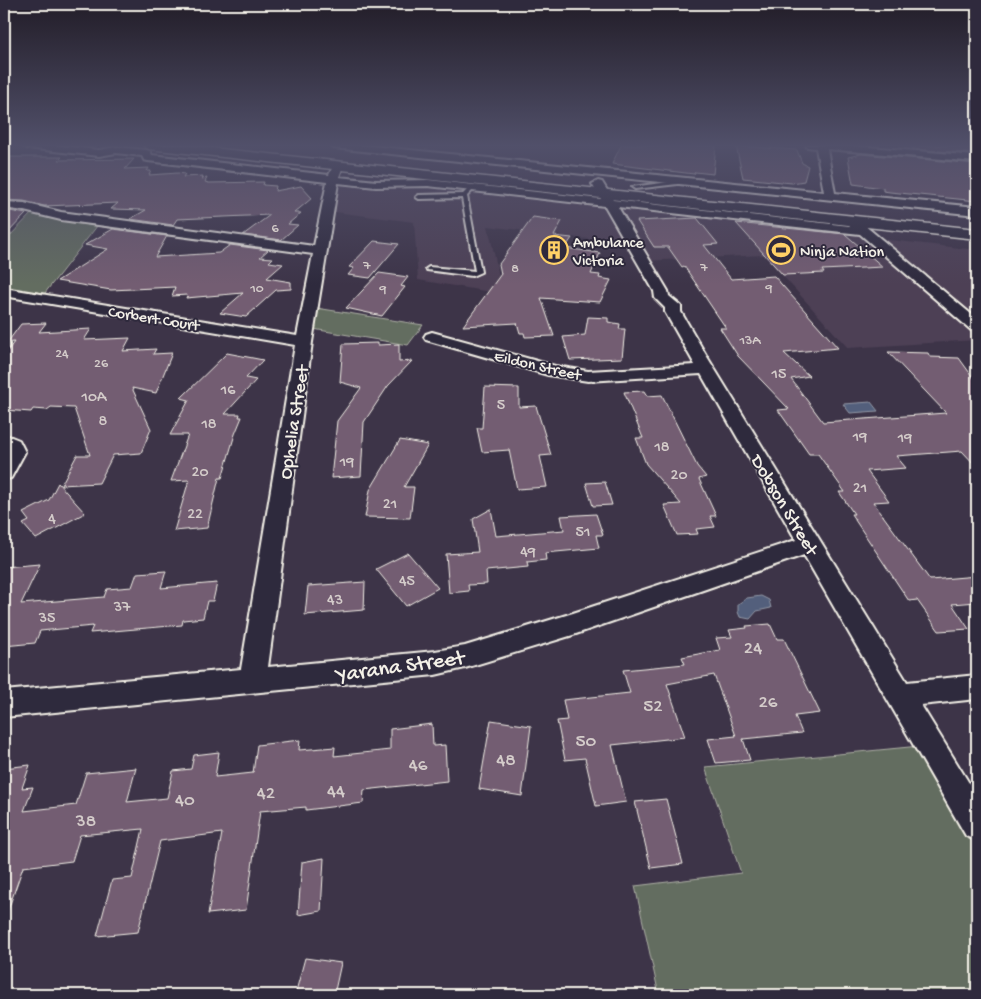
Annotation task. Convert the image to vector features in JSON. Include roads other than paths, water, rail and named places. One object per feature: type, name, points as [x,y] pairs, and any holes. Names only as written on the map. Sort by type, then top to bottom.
[{"type":"highway","points":[[592,192],[977,234]]},
{"type":"highway","points":[[604,193],[613,192]]},
{"type":"highway","points":[[671,192],[977,223]]},
{"type":"street","name":"Ophelia Street","points":[[253,681],[328,192]]},
{"type":"street","points":[[468,192],[604,193],[863,231]]},
{"type":"street","points":[[785,192],[977,211]]},
{"type":"street","points":[[829,192],[830,196]]},
{"type":"street","name":"Dobson Street","points":[[604,193],[661,290],[662,298],[673,306],[673,312],[706,369],[977,825]]},
{"type":"street","points":[[5,205],[24,207],[61,216],[320,251]]},
{"type":"street","points":[[851,221],[977,326]]},
{"type":"street","name":"Corbert Court","points":[[4,292],[304,342]]},
{"type":"street","name":"Eildon Street","points":[[432,338],[573,375],[588,376],[706,369]]},
{"type":"street","points":[[4,440],[12,444],[15,452],[4,473]]},
{"type":"street","name":"Yarana Street","points":[[4,704],[404,668],[465,657],[573,624],[810,544]]},
{"type":"street","points":[[900,695],[977,687]]},
{"type":"lane","points":[[419,197],[434,200],[468,192],[463,209],[478,272],[472,274],[428,268]]},
{"type":"water","points":[[871,402],[878,411],[850,413],[843,404]]},
{"type":"water","points":[[761,596],[769,600],[771,608],[757,611],[750,619],[740,617],[738,604],[747,598]]},
{"type":"place","name":"Ambulance Victoria","points":[[554,250]]},
{"type":"place","name":"Ninja Nation","points":[[781,250]]}]
